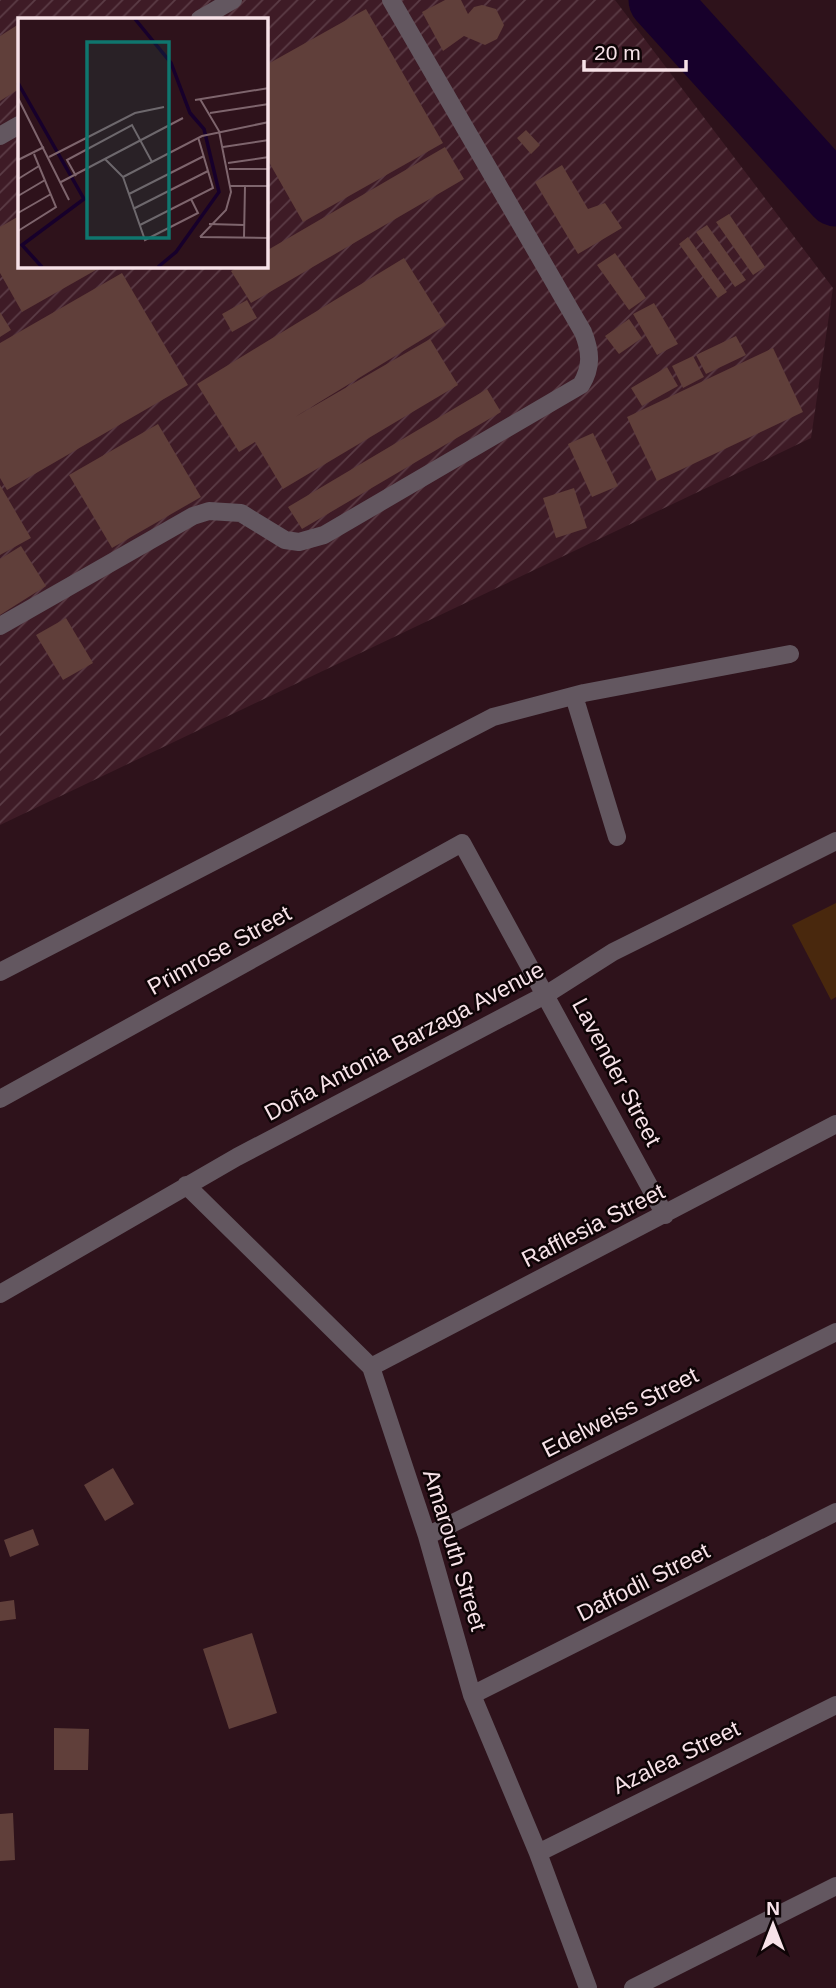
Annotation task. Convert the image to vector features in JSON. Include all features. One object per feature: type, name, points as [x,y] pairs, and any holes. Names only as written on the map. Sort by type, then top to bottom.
[{"type":"street","points":[[202,18],[233,0]]},
{"type":"street","points":[[0,626],[193,516],[209,511],[241,513],[285,540],[299,542],[324,535],[581,385],[589,362],[589,349],[583,332],[391,0]]},
{"type":"street","points":[[0,136],[18,126]]},
{"type":"street","points":[[0,972],[494,717],[574,696],[790,654]]},
{"type":"street","points":[[574,696],[617,837]]},
{"type":"street","name":"Doña Antonia Barzaga Avenue","points":[[0,1294],[186,1185],[547,994],[613,951],[836,841]]},
{"type":"street","name":"Lavender Street","points":[[462,843],[547,994],[665,1215]]},
{"type":"street","name":"Primrose Street","points":[[0,1099],[462,843]]},
{"type":"street","name":"Rafflesia Street","points":[[371,1367],[836,1124]]},
{"type":"street","name":"Amarouth Street","points":[[186,1185],[371,1367],[427,1536],[472,1695],[538,1853],[589,1988]]},
{"type":"street","name":"Edelweiss Street","points":[[427,1536],[836,1332]]},
{"type":"street","name":"Daffodil Street","points":[[472,1695],[836,1512]]},
{"type":"street","name":"Azalea Street","points":[[538,1853],[836,1705]]},
{"type":"street","points":[[633,1988],[836,1886]]},
{"type":"shaded area","points":[[0,0],[615,0],[833,288],[811,438],[0,825]]},
{"type":"shaded area","points":[[836,903],[836,997],[831,1000],[792,925]]},
{"type":"building","points":[[445,0],[461,0],[468,14],[474,7],[482,5],[496,9],[504,25],[497,39],[485,45],[464,36],[443,51],[422,12]]},
{"type":"building","points":[[366,9],[443,143],[303,222],[268,161],[268,64]]},
{"type":"building","points":[[18,25],[18,90],[0,101],[0,36]]},
{"type":"building","points":[[526,130],[540,145],[531,154],[517,138]]},
{"type":"building","points":[[445,147],[464,179],[251,303],[231,271],[236,268],[268,268],[268,250]]},
{"type":"building","points":[[562,165],[588,209],[605,203],[622,228],[578,254],[535,182]]},
{"type":"building","points":[[729,214],[765,267],[753,275],[716,222]]},
{"type":"building","points":[[18,217],[18,268],[99,268],[22,312],[0,273],[0,227]]},
{"type":"building","points":[[707,225],[746,280],[735,287],[696,232]]},
{"type":"building","points":[[688,237],[727,292],[718,298],[679,244]]},
{"type":"building","points":[[615,253],[646,298],[629,310],[597,265]]},
{"type":"building","points":[[404,258],[446,325],[295,417],[430,339],[458,385],[283,489],[255,442],[239,452],[197,384]]},
{"type":"building","points":[[122,273],[188,385],[7,490],[0,478],[0,343]]},
{"type":"building","points":[[247,300],[257,318],[232,332],[222,314]]},
{"type":"building","points":[[654,303],[678,344],[657,355],[633,314]]},
{"type":"building","points":[[0,312],[11,330],[0,337]]},
{"type":"building","points":[[629,319],[642,338],[619,354],[605,336]]},
{"type":"building","points":[[736,336],[746,355],[706,374],[696,355]]},
{"type":"building","points":[[773,348],[803,412],[657,481],[627,417]]},
{"type":"building","points":[[693,356],[704,377],[683,388],[672,366]]},
{"type":"building","points":[[667,367],[678,386],[642,406],[631,388]]},
{"type":"building","points":[[487,389],[501,412],[302,529],[288,507]]},
{"type":"building","points":[[158,424],[201,497],[112,548],[69,475]]},
{"type":"building","points":[[593,433],[618,486],[592,497],[568,444]]},
{"type":"building","points":[[0,485],[31,538],[0,555]]},
{"type":"building","points":[[574,488],[587,528],[556,538],[543,498]]},
{"type":"building","points":[[21,546],[46,586],[0,615],[0,559]]},
{"type":"building","points":[[66,618],[93,663],[63,680],[36,635]]},
{"type":"building","points":[[113,1468],[134,1504],[105,1521],[84,1485]]},
{"type":"building","points":[[33,1529],[39,1545],[10,1557],[4,1540]]},
{"type":"building","points":[[14,1600],[16,1619],[0,1621],[0,1602]]},
{"type":"building","points":[[252,1633],[277,1713],[229,1729],[203,1649]]},
{"type":"building","points":[[54,1728],[89,1729],[88,1770],[54,1770]]},
{"type":"building","points":[[13,1813],[15,1860],[0,1861],[0,1814]]},
{"type":"waterway","points":[[659,0],[836,196]]}]
